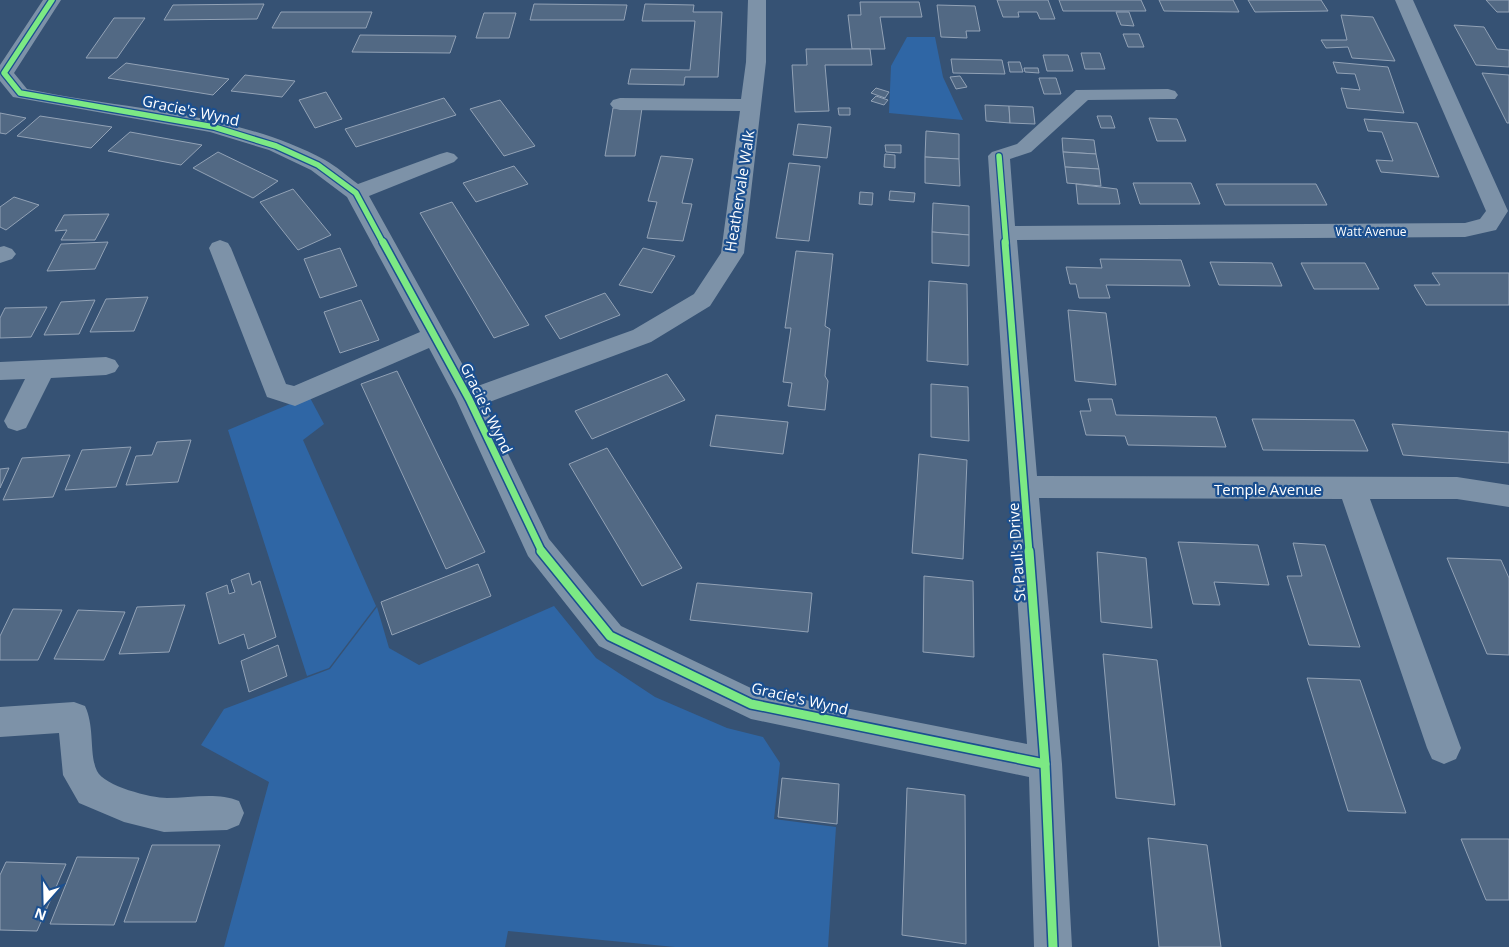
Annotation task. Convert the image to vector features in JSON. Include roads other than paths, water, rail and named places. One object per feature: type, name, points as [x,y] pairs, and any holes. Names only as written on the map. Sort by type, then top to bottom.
[{"type":"street","name":"Gracie's Wynd","points":[[52,0],[4,72],[20,93],[47,100],[146,114],[214,127],[276,146],[318,165],[356,193],[469,399],[538,547],[610,636],[751,704],[1045,764]]},
{"type":"street","name":"Heathervale Walk","points":[[469,399],[642,336],[702,300],[732,252],[756,62],[757,0]]},
{"type":"street","name":"Watt Avenue","points":[[1005,233],[1465,230],[1488,225],[1497,211],[1404,0]]},
{"type":"street","name":"St Paul's Drive","points":[[1053,947],[1045,764],[999,156],[1024,148],[1083,94],[1168,95]]},
{"type":"street","points":[[620,104],[751,105]]},
{"type":"street","points":[[356,193],[447,158]]},
{"type":"street","points":[[220,248],[276,390],[295,396],[434,336]]},
{"type":"street","points":[[0,371],[106,366]]},
{"type":"street","points":[[17,420],[42,369]]},
{"type":"street","name":"Temple Avenue","points":[[1025,487],[1457,488],[1509,496]]},
{"type":"street","points":[[1353,489],[1444,748]]},
{"type":"street","points":[[0,722],[74,717],[80,775],[91,791],[124,805],[164,815],[227,813]]}]
